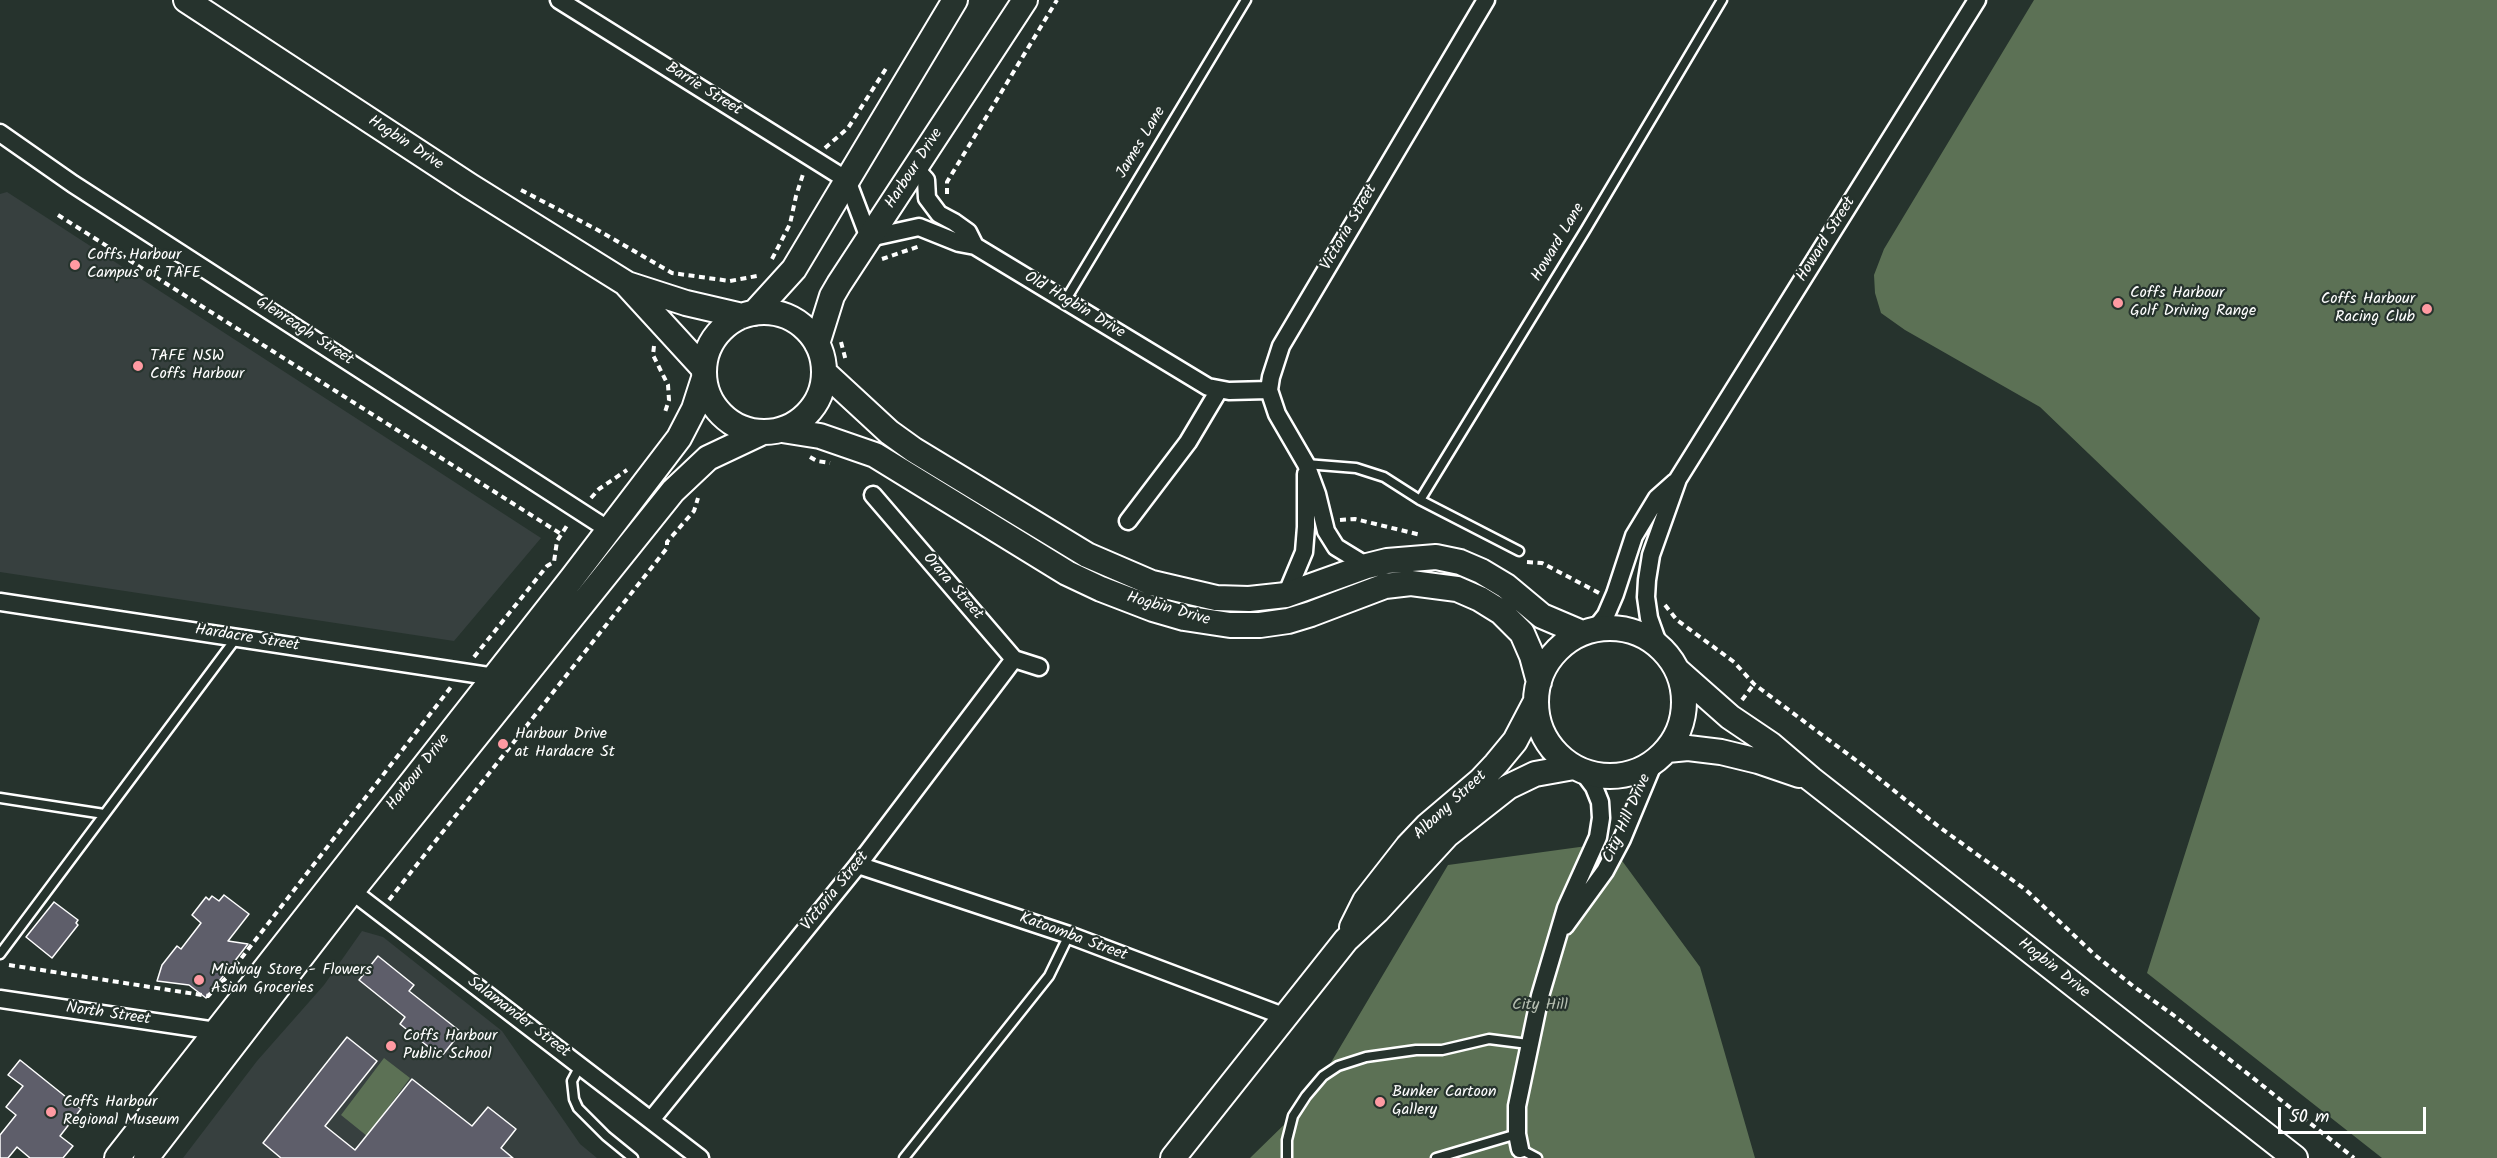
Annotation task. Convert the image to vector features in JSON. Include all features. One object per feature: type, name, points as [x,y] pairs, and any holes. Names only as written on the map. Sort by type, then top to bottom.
[{"type":"main road","name":"Hogbin Drive","points":[[186,0],[470,186],[627,284],[686,303],[748,315]]},
{"type":"main road","name":"Harbour Drive","points":[[817,344],[832,296],[1025,0]]},
{"type":"main road","points":[[748,315],[773,313],[791,318],[806,329],[817,344],[824,372],[821,391],[812,408],[799,422],[771,431],[744,429],[729,422],[713,402],[704,374],[708,353],[715,337],[727,325],[748,315],[794,268],[951,1]]},
{"type":"main road","name":"Hogbin Drive","points":[[627,284],[704,374]]},
{"type":"main road","name":"Hogbin Drive","points":[[824,372],[889,432],[960,478],[1087,555],[1152,583],[1216,598],[1248,599],[1286,595],[1367,566],[1409,558],[1436,557],[1460,562],[1506,585],[1542,616],[1588,631]]},
{"type":"main road","name":"Harbour Drive","points":[[146,1158],[495,677],[679,438],[694,409],[704,374]]},
{"type":"main road","name":"Hogbin Drive","points":[[771,431],[820,436],[875,455],[1067,573],[1132,602],[1184,618],[1230,625],[1260,625],[1288,621],[1311,614],[1385,586],[1411,583],[1457,589],[1480,598],[1501,612],[1522,633],[1532,656],[1538,692]]},
{"type":"main road","name":"Harbour Drive","points":[[117,1158],[216,1031],[344,885],[673,491],[708,458],[771,431]]},
{"type":"main road","points":[[1618,628],[1640,634],[1659,646],[1670,657],[1678,671],[1684,691],[1684,711],[1678,732],[1661,756],[1632,773],[1607,776],[1578,769],[1558,754],[1546,739],[1539,721],[1538,692],[1548,662],[1563,645],[1588,631],[1618,628]]},
{"type":"main road","name":"Hogbin Drive","points":[[1678,671],[1730,717],[1770,744],[1811,779],[2295,1158]]},
{"type":"main road","name":"Albany Street","points":[[1346,940],[1365,901],[1427,826],[1480,781],[1515,741],[1538,692]]},
{"type":"main road","name":"Hogbin Drive","points":[[1661,756],[1688,748],[1721,752],[1758,761],[1811,779]]},
{"type":"main road","name":"Albany Street","points":[[1173,1158],[1346,940],[1377,911],[1447,835],[1508,788],[1535,774],[1578,769]]},
{"type":"street","name":"Barrie Street","points":[[559,0],[847,180]]},
{"type":"street","name":"Victoria Street","points":[[1269,390],[1281,346],[1486,0]]},
{"type":"street","name":"Howard Street","points":[[1659,646],[1649,618],[1646,597],[1647,580],[1651,555],[1678,479],[1977,0]]},
{"type":"street","name":"Glenreagh Street","points":[[0,133],[83,190],[609,530]]},
{"type":"street","name":"Old Hogbin Drive","points":[[915,168],[926,180],[927,198],[939,214],[968,232],[975,246],[1208,387],[1219,390],[1269,390]]},
{"type":"street","points":[[847,180],[868,238],[919,227],[959,243],[975,246]]},
{"type":"street","points":[[1128,521],[1188,442],[1219,390]]},
{"type":"street","points":[[1269,390],[1277,414],[1306,464],[1317,494],[1326,531],[1336,547],[1367,566]]},
{"type":"street","points":[[1286,595],[1304,552],[1306,464]]},
{"type":"street","name":"Howard Street","points":[[1588,631],[1606,615],[1634,536],[1646,514],[1658,498],[1678,479]]},
{"type":"street","name":"Orara Street","points":[[873,495],[1014,659]]},
{"type":"street","name":"Hardacre Street","points":[[0,602],[495,677]]},
{"type":"street","name":"Victoria Street","points":[[651,1120],[858,865],[1014,659]]},
{"type":"street","points":[[1014,659],[1039,667]]},
{"type":"street","name":"City Hill Drive","points":[[1559,935],[1605,871],[1661,756]]},
{"type":"street","name":"City Hill Drive","points":[[1519,1141],[1517,1106],[1528,1044],[1543,984],[1566,908],[1598,837],[1601,818],[1597,795],[1578,769]]},
{"type":"street","name":"Katoomba Street","points":[[858,865],[1069,935],[1286,1017]]},
{"type":"street","name":"Salamander Street","points":[[344,885],[700,1158]]},
{"type":"street","name":"North Street","points":[[0,999],[216,1031]]},
{"type":"lane","name":"James Lane","points":[[1065,301],[1246,0]]},
{"type":"lane","name":"Howard Lane","points":[[1420,500],[1586,229],[1722,0]]},
{"type":"lane","points":[[1306,464],[1356,468],[1384,477],[1420,500],[1518,551]]},
{"type":"lane","points":[[0,954],[237,638]]},
{"type":"lane","points":[[0,798],[104,814]]},
{"type":"lane","points":[[904,1158],[1049,976],[1069,935]]},
{"type":"lane","points":[[1287,1158],[1287,1140],[1293,1116],[1306,1096],[1323,1077],[1338,1066],[1366,1057],[1416,1050],[1442,1050],[1489,1039],[1528,1044]]},
{"type":"lane","points":[[580,1066],[572,1081],[574,1099],[579,1108],[606,1136],[633,1158]]},
{"type":"lane","points":[[1436,1158],[1519,1141],[1537,1158]]},
{"type":"path","points":[[946,204],[947,182],[1057,0]]},
{"type":"path","points":[[768,263],[783,242],[790,224],[803,173],[829,143],[848,128],[890,62]]},
{"type":"path","points":[[513,185],[672,273],[702,279],[742,280],[757,277],[764,268]]},
{"type":"path","points":[[58,214],[561,534]]},
{"type":"path","points":[[686,303],[698,281],[702,279]]},
{"type":"path","points":[[663,420],[669,400],[668,385],[653,355],[652,348],[670,333]]},
{"type":"path","points":[[807,454],[827,464],[837,461],[850,445]]},
{"type":"path","points":[[2,964],[208,996],[226,978],[440,704],[462,672],[547,566],[554,562],[561,534],[579,509],[599,489],[635,462]]},
{"type":"path","points":[[379,912],[667,548],[667,542],[694,511],[700,494]]},
{"type":"shaded area","name":"TAFE NSW Coffs Harbour","points":[[7,192],[541,538],[454,641],[0,572],[0,194]]},
{"type":"shaded area","name":"Coffs Harbour Public School","points":[[362,931],[383,937],[502,1031],[580,1144],[597,1158],[183,1158],[257,1061],[324,985]]},
{"type":"green space","points":[[2034,0],[2497,0],[2497,1158],[2382,1158],[2147,973],[2260,618],[2040,407],[1905,330],[1881,313],[1875,293],[1874,275],[1884,249]]},
{"type":"green space","name":"City Hill","points":[[1609,843],[1700,967],[1755,1158],[1250,1158],[1293,1116],[1323,1076],[1448,865]]},
{"type":"green space","points":[[384,1058],[410,1078],[367,1136],[341,1115]]},
{"type":"building","points":[[224,895],[249,914],[228,941],[248,944],[206,998],[189,985],[157,981],[162,965],[177,946],[181,949],[201,923],[192,915],[206,897],[209,900],[212,896],[219,901]]},
{"type":"building","points":[[54,902],[78,920],[76,923],[78,925],[52,958],[26,937]]},
{"type":"building","points":[[378,956],[414,985],[409,991],[461,1032],[441,1057],[400,1024],[405,1017],[359,980]]},
{"type":"building","points":[[347,1037],[377,1061],[325,1126],[355,1150],[412,1079],[472,1126],[488,1107],[516,1129],[501,1148],[513,1158],[281,1158],[263,1143]]},
{"type":"building","name":"Coffs Harbour Regional Museum","points":[[20,1060],[81,1109],[60,1136],[73,1146],[63,1158],[30,1158],[17,1147],[8,1158],[0,1158],[0,1135],[16,1115],[6,1107],[23,1086],[8,1075]]},
{"type":"place","name":"Coffs Harbour Campus of TAFE","points":[[75,265]]},
{"type":"place","name":"Coffs Harbour Golf Driving Range","points":[[2118,303]]},
{"type":"place","name":"Coffs Harbour Racing Club","points":[[2427,309]]},
{"type":"place","name":"TAFE NSW Coffs Harbour","points":[[138,366]]},
{"type":"place","name":"Harbour Drive at Hardacre St","points":[[503,744]]},
{"type":"place","name":"Midway Store - Flowers Asian Groceries","points":[[199,980]]},
{"type":"place","name":"Coffs Harbour Public School","points":[[391,1046]]},
{"type":"place","name":"Bunker Cartoon Gallery","points":[[1380,1102]]},
{"type":"place","name":"Coffs Harbour Regional Museum","points":[[51,1112]]}]
